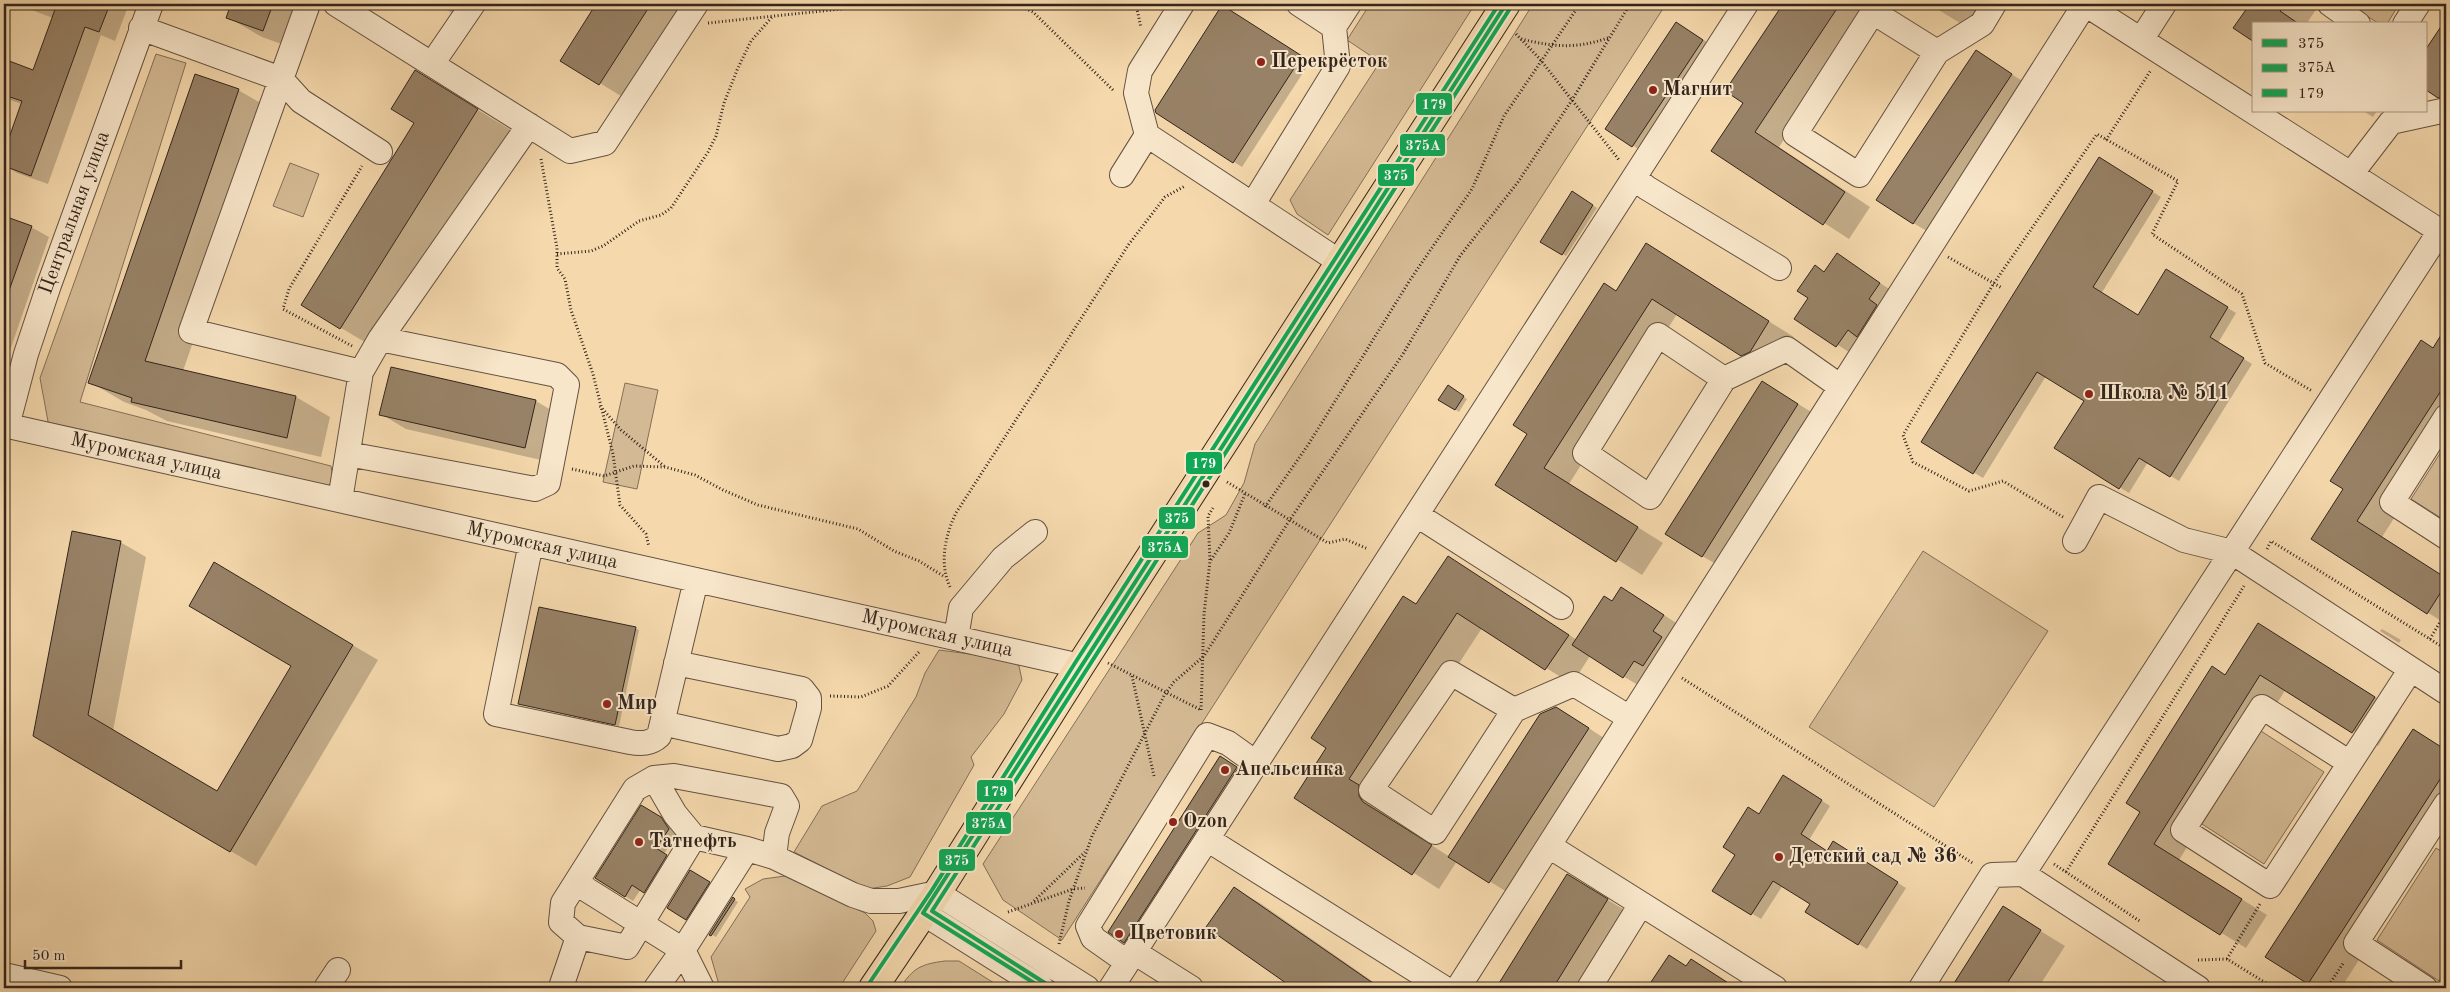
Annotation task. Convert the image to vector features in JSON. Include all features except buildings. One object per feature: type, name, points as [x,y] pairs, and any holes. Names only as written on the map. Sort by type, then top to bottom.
[{"type":"main road","points":[[873,988],[930,903],[1080,666],[1502,10]]},
{"type":"street","name":"Центральная улица","points":[[6,425],[26,354],[49,285],[151,4]]},
{"type":"street","points":[[308,4],[191,332],[370,355],[557,375],[567,385],[548,483],[535,489],[348,454]]},
{"type":"street","points":[[336,4],[570,151],[605,143],[696,4]]},
{"type":"street","points":[[432,64],[473,4]]},
{"type":"street","points":[[1122,175],[1143,124],[1136,94],[1140,71],[1182,4]]},
{"type":"street","points":[[1299,4],[1334,27]]},
{"type":"street","points":[[1253,204],[1338,66],[1334,27],[1349,4]]},
{"type":"street","points":[[1110,988],[1746,4]]},
{"type":"street","points":[[1937,52],[1873,12],[1795,134],[1859,174],[1937,52],[1982,24],[1994,4]]},
{"type":"street","points":[[1458,988],[2085,4],[2252,111]]},
{"type":"street","points":[[2141,40],[2164,4]]},
{"type":"street","points":[[2330,4],[2355,22]]},
{"type":"street","points":[[2406,22],[2418,4]]},
{"type":"street","points":[[142,28],[281,79],[301,101],[377,150]]},
{"type":"street","points":[[2351,174],[2391,117],[2446,110]]},
{"type":"street","points":[[2023,874],[2330,401],[2443,233],[2254,112]]},
{"type":"street","points":[[1143,124],[1202,171],[1340,262]]},
{"type":"street","points":[[340,500],[370,355],[533,128]]},
{"type":"street","points":[[1634,178],[1647,188],[1779,268]]},
{"type":"street","points":[[1724,379],[1658,335],[1585,453],[1650,496],[1724,379],[1788,349],[1841,387]]},
{"type":"street","points":[[2446,417],[2392,502],[2446,536]]},
{"type":"street","name":"Муромская улица","points":[[6,425],[1080,666]]},
{"type":"street","points":[[2079,534],[2099,497],[2184,540],[2232,552],[2446,692]]},
{"type":"street","points":[[1416,514],[1561,607]]},
{"type":"street","points":[[956,638],[961,608],[1003,558],[1035,532]]},
{"type":"street","points":[[531,543],[496,714],[642,744],[654,740],[658,736],[662,723],[696,580]]},
{"type":"street","points":[[662,723],[778,749],[792,746],[800,740],[809,708],[808,698],[802,689],[676,663]]},
{"type":"street","points":[[2350,763],[2262,706],[2182,830],[2270,886],[2350,763],[2411,669]]},
{"type":"street","points":[[1514,710],[1451,672],[1371,790],[1435,832],[1514,710],[1574,684],[1630,718]]},
{"type":"street","points":[[1190,988],[1093,938],[1088,926],[1207,735],[1228,743],[1256,763]]},
{"type":"street","points":[[694,837],[627,946],[578,937],[561,922],[563,903],[635,789],[654,778],[674,776],[781,796],[787,806],[777,833],[774,857]]},
{"type":"street","points":[[654,778],[675,814],[694,837],[774,857],[853,895],[871,900],[930,903],[1087,988]]},
{"type":"street","points":[[2425,988],[2356,943],[2443,817]]},
{"type":"street","points":[[1207,839],[1444,988]]},
{"type":"street","points":[[1548,846],[1775,988]]},
{"type":"street","points":[[656,988],[683,950],[747,849]]},
{"type":"street","points":[[1921,988],[1992,875],[2023,874],[2198,988]]},
{"type":"street","points":[[580,878],[584,888],[683,950],[702,988]]},
{"type":"street","points":[[930,903],[1042,988]]},
{"type":"street","points":[[1589,988],[1641,904]]},
{"type":"street","points":[[561,987],[578,937]]},
{"type":"street","points":[[4,975],[60,988]]},
{"type":"path","points":[[683,24],[731,22],[841,9],[861,4]]},
{"type":"path","points":[[1016,4],[1033,12],[1143,124]]},
{"type":"path","points":[[1265,507],[1308,446],[1410,280],[1472,189],[1504,116],[1580,4]]},
{"type":"path","points":[[1059,944],[1073,888],[1092,836],[1165,694],[1174,682],[1204,656],[1289,521],[1403,354],[1460,256],[1518,182],[1572,100],[1630,4]]},
{"type":"path","points":[[1502,10],[1521,39],[1542,61],[1634,178]]},
{"type":"path","points":[[557,254],[592,251],[603,246],[639,221],[661,216],[670,208],[708,152],[716,136],[724,102],[752,41],[772,17]]},
{"type":"path","points":[[1521,39],[1551,47],[1591,44],[1609,38]]},
{"type":"path","points":[[2106,140],[2162,53]]},
{"type":"path","points":[[533,128],[557,254],[557,268],[565,279],[571,310],[593,374],[599,405],[613,454],[620,505],[646,534],[649,543],[650,570]]},
{"type":"path","points":[[2079,534],[2003,481],[1969,491],[1913,462],[1903,435],[1994,284],[2097,134],[2178,181],[2152,234],[2242,294],[2265,363],[2330,401]]},
{"type":"path","points":[[370,355],[284,309],[289,289],[377,150]]},
{"type":"path","points":[[961,608],[946,577],[944,553],[947,532],[956,513],[1129,244],[1165,197],[1188,184],[1202,171]]},
{"type":"path","points":[[1930,247],[2002,288]]},
{"type":"path","points":[[599,405],[621,430],[665,466]]},
{"type":"path","points":[[552,464],[604,476],[634,466],[665,466],[695,476],[758,505],[858,529],[894,552],[919,561],[946,577]]},
{"type":"path","points":[[1222,491],[1231,474]]},
{"type":"path","points":[[1227,482],[1265,507],[1328,543],[1346,539],[1373,552],[1396,546]]},
{"type":"path","points":[[1210,561],[1229,533],[1245,494]]},
{"type":"path","points":[[1201,710],[1200,676],[1204,656],[1204,614],[1210,561],[1208,516],[1217,499]]},
{"type":"path","points":[[2066,872],[2271,541],[2446,649]]},
{"type":"path","points":[[2430,639],[2446,612]]},
{"type":"path","points":[[808,698],[843,695],[861,697],[888,686],[919,652],[933,633]]},
{"type":"path","points":[[1107,663],[1165,694],[1201,710],[1228,743]]},
{"type":"path","points":[[1663,666],[1992,875]]},
{"type":"path","points":[[1132,676],[1154,778]]},
{"type":"path","points":[[1033,902],[1087,849]]},
{"type":"path","points":[[2037,853],[2145,924]]},
{"type":"path","points":[[1008,912],[1073,888],[1114,885]]},
{"type":"path","points":[[2227,959],[2270,886]]},
{"type":"path","points":[[2326,988],[2356,943]]},
{"type":"path","points":[[2192,956],[2200,961],[2227,959],[2274,988]]},
{"type":"shaded area","points":[[1370,4],[1475,4],[1328,235],[1297,214],[1290,200],[1380,62],[1347,40]]},
{"type":"shaded area","points":[[1533,4],[1666,4],[1062,940],[1003,900],[983,864],[1198,533],[1226,515],[1244,483],[1255,444]]},
{"type":"shaded area","points":[[2347,4],[2399,4],[2388,22],[2377,22]]},
{"type":"shaded area","points":[[156,54],[186,63],[80,402],[331,466],[334,486],[327,490],[49,427],[40,378]]},
{"type":"shaded area","points":[[290,163],[319,174],[303,217],[273,206]]},
{"type":"shaded area","points":[[625,383],[658,390],[637,489],[603,482]]},
{"type":"shaded area","points":[[2446,444],[2446,521],[2411,499]]},
{"type":"shaded area","points":[[1923,551],[2048,631],[1934,807],[1809,727]]},
{"type":"shaded area","points":[[939,650],[1008,659],[1019,666],[1022,680],[1004,714],[971,757],[974,765],[910,877],[887,886],[867,889],[794,852],[822,806],[857,791],[916,697],[925,673]]},
{"type":"shaded area","points":[[2261,731],[2324,772],[2264,864],[2202,824]]},
{"type":"shaded area","points":[[2436,848],[2446,854],[2446,970],[2439,981],[2377,940]]},
{"type":"shaded area","points":[[785,876],[865,913],[873,921],[876,931],[839,988],[720,988],[711,957],[750,897],[745,889],[763,879]]},
{"type":"shaded area","points":[[945,961],[959,961],[1002,988],[900,988],[918,968]]},
{"type":"transit line","name":"179","points":[[868,985],[932,890],[1075,663],[1499,4]]},
{"type":"transit line","name":"375","points":[[1042,988],[923,913],[1506,4]]},
{"type":"transit line","name":"375А","points":[[1045,983],[932,911],[1511,7]]},
{"type":"place","name":"Перекрёсток","points":[[1261,62]]},
{"type":"place","name":"Магнит","points":[[1653,90]]},
{"type":"place","name":"Школа № 511","points":[[2089,394]]},
{"type":"place","name":"Мир","points":[[607,704]]},
{"type":"place","name":"Апельсинка","points":[[1225,770]]},
{"type":"place","name":"Ozon","points":[[1173,822]]},
{"type":"place","name":"Татнефть","points":[[639,842]]},
{"type":"place","name":"Детский сад № 36","points":[[1779,857]]},
{"type":"place","name":"Цветовик","points":[[1119,934]]}]
